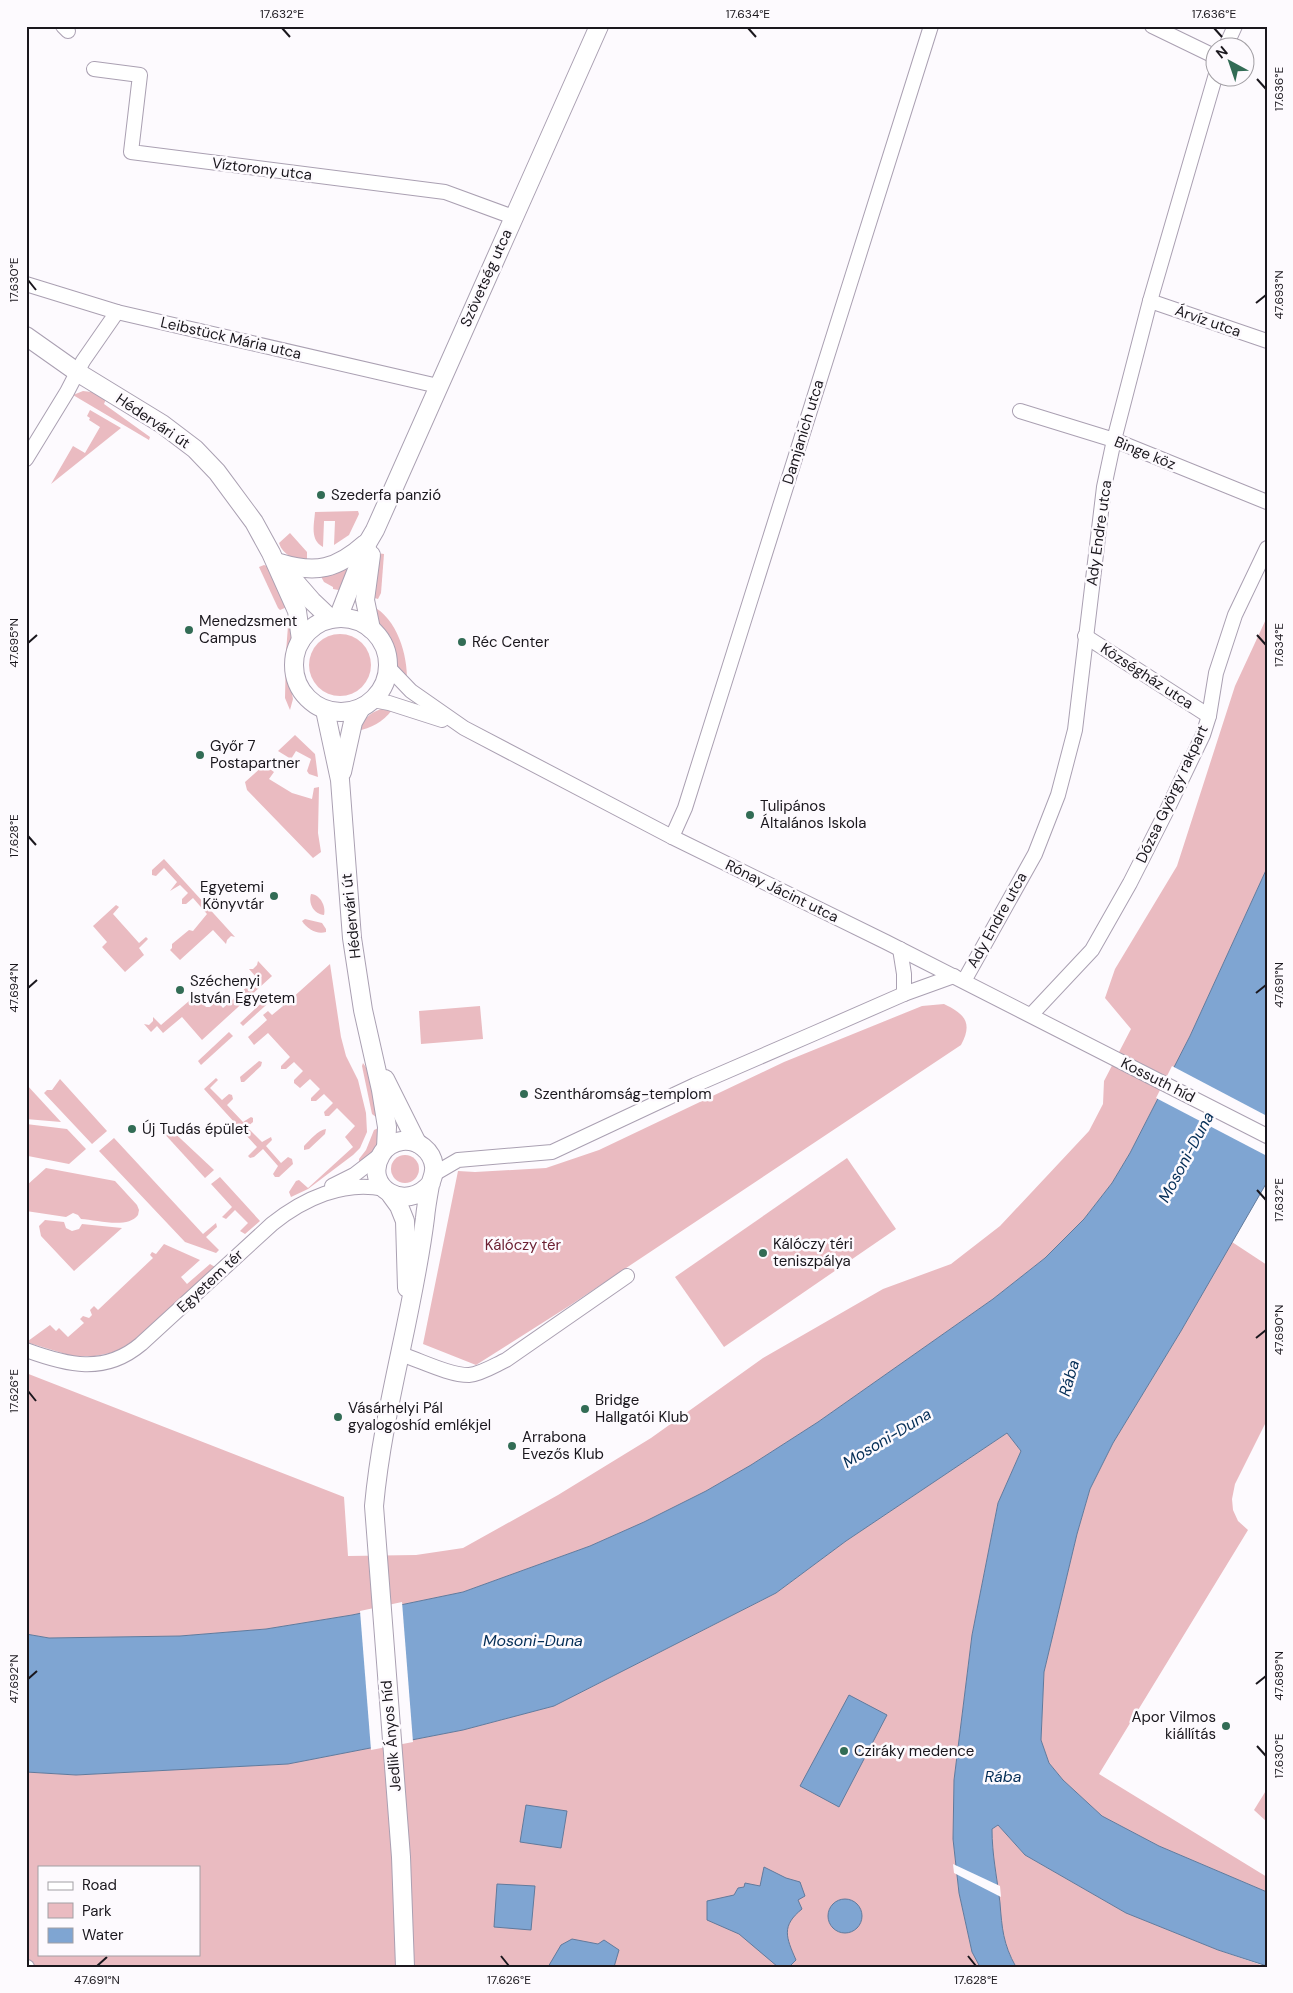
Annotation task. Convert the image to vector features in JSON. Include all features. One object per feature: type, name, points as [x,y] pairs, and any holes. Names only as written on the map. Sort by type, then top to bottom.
[{"type":"street","name":"Szövetség utca","points":[[334,618],[599,26]]},
{"type":"street","name":"Damjanich utca","points":[[672,837],[685,808],[931,26]]},
{"type":"street","points":[[1152,26],[1206,52]]},
{"type":"street","points":[[1230,38],[1235,26]]},
{"type":"street","name":"Víztorony utca","points":[[94,70],[140,75],[130,152],[445,192],[514,217]]},
{"type":"street","name":"Ady Endre utca","points":[[959,978],[1035,854],[1058,795],[1075,730],[1104,487],[1114,440],[1150,301],[1212,88]]},
{"type":"street","name":"Leibstück Mária utca","points":[[26,284],[117,312],[438,386]]},
{"type":"street","name":"Árvíz utca","points":[[1150,301],[1267,341]]},
{"type":"street","points":[[26,459],[77,372],[117,312]]},
{"type":"street","name":"Hédervári út","points":[[26,336],[77,372],[162,424],[195,450],[235,494],[275,558],[297,611],[301,640]]},
{"type":"street","name":"Binge köz","points":[[1020,411],[1114,440],[1267,502]]},
{"type":"street","name":"Szövetség utca","points":[[371,536],[366,600],[372,629]]},
{"type":"street","points":[[275,558],[302,568],[322,569],[336,565],[352,556],[371,536]]},
{"type":"street","name":"Dózsa György rakpart","points":[[1031,1015],[1092,950],[1167,810],[1203,735],[1209,716],[1216,673],[1235,615],[1267,548]]},
{"type":"street","name":"Hédervári út","points":[[275,558],[299,588],[334,618]]},
{"type":"street","points":[[334,618],[361,622],[372,629],[381,640],[387,652],[388,667],[381,691],[367,704],[350,712],[337,713],[325,710],[308,700],[299,689],[294,677],[293,664],[295,651],[309,630],[319,623],[334,618]]},
{"type":"street","name":"Községház utca","points":[[1086,636],[1209,716]]},
{"type":"street","name":"Rónay Jácint utca","points":[[388,667],[410,691],[464,728],[672,837],[959,978],[1102,1051]]},
{"type":"street","name":"Rónay Jácint utca","points":[[367,704],[424,713],[464,728]]},
{"type":"street","name":"Hédervári út","points":[[340,780],[353,722],[367,704]]},
{"type":"street","name":"Hédervári út","points":[[325,710],[340,780],[352,938],[363,1010],[380,1080],[386,1119],[383,1152]]},
{"type":"street","points":[[900,949],[904,974],[904,994]]},
{"type":"street","points":[[388,1192],[400,1198],[418,1196],[425,1190],[432,1179],[458,1160],[552,1152],[695,1085],[904,994],[959,978]]},
{"type":"street","name":"Hédervári út","points":[[372,1051],[417,1143]]},
{"type":"street","name":"Kossuth híd","points":[[1102,1051],[1267,1136]]},
{"type":"street","points":[[408,1311],[405,1222],[399,1206],[379,1181],[377,1172],[383,1152],[400,1141],[417,1143],[424,1147],[432,1159],[432,1179],[417,1277],[400,1354],[419,1359],[453,1373],[470,1375],[506,1360],[627,1276]]},
{"type":"street","name":"Egyetem tér","points":[[26,1350],[65,1363],[90,1364],[114,1361],[130,1354],[272,1224],[291,1210],[354,1175],[383,1152]]},
{"type":"street","name":"Egyetem tér","points":[[312,1198],[343,1188],[370,1186],[388,1192]]},
{"type":"street","name":"Jedlik Ányos híd","points":[[400,1354],[378,1468],[374,1506],[401,1857],[405,1967]]},
{"type":"green space","points":[[83,391],[100,393],[106,399],[104,404],[150,437],[149,440],[73,395]]},
{"type":"green space","points":[[90,410],[121,428],[51,484],[73,446],[85,453],[100,427],[89,420],[90,418],[87,416]]},
{"type":"green space","points":[[358,511],[359,514],[349,535],[334,545],[335,521],[324,521],[323,547],[319,544],[314,536],[315,512]]},
{"type":"green space","points":[[290,533],[307,552],[307,563],[290,556],[281,547],[279,543]]},
{"type":"green space","points":[[377,553],[384,554],[381,593],[378,599],[371,597]]},
{"type":"green space","points":[[350,562],[344,591],[333,589],[333,587],[324,582],[319,573]]},
{"type":"green space","points":[[267,566],[287,607],[280,610],[278,608],[259,567]]},
{"type":"green space","points":[[372,606],[388,619],[399,638],[407,671],[407,682],[397,667],[396,653],[390,636],[375,618]]},
{"type":"green space","points":[[1267,617],[1267,868],[1190,1036],[1130,1153],[1112,1183],[1084,1219],[1045,1258],[993,1299],[818,1422],[751,1465],[706,1491],[590,1546],[463,1592],[352,1615],[266,1629],[180,1636],[49,1638],[26,1634],[26,1373],[344,1497],[348,1556],[416,1555],[463,1548],[558,1495],[651,1438],[763,1358],[883,1289],[951,1264],[1000,1226],[1089,1131],[1103,1104],[1104,1081],[1131,1029],[1105,998],[1115,969],[1177,866],[1235,686]]},
{"type":"green space","points":[[294,620],[295,635],[290,647],[287,666],[293,699],[290,710],[285,698],[286,652],[288,626]]},
{"type":"green space","points":[[334,634],[346,634],[362,643],[369,653],[371,665],[369,677],[362,687],[346,696],[334,696],[323,691],[314,682],[309,671],[309,659],[314,648],[323,639]]},
{"type":"green space","points":[[381,709],[392,710],[376,724],[357,731],[367,717]]},
{"type":"green space","points":[[295,735],[315,754],[318,777],[309,774],[307,771],[311,759],[296,751],[291,759],[278,751]]},
{"type":"green space","points":[[264,765],[274,772],[269,779],[292,793],[312,799],[314,788],[319,787],[318,833],[321,852],[313,858],[247,790],[245,782]]},
{"type":"green space","points":[[164,859],[235,937],[231,936],[226,944],[213,930],[180,960],[170,950],[172,944],[189,930],[193,931],[207,914],[193,898],[186,904],[182,904],[182,899],[188,893],[180,885],[170,891],[177,882],[164,868],[156,876],[152,875],[152,870]]},
{"type":"green space","points":[[311,894],[318,897],[322,902],[324,915],[317,913],[313,908],[310,901]]},
{"type":"green space","points":[[116,905],[119,907],[113,914],[139,943],[146,937],[148,939],[139,948],[144,955],[125,972],[102,947],[107,942],[93,926]]},
{"type":"green space","points":[[305,919],[322,923],[326,932],[319,933],[309,929],[302,921]]},
{"type":"green space","points":[[258,961],[272,976],[202,1040],[182,1017],[163,1033],[157,1026],[151,1032],[144,1024],[149,1025],[153,1021],[153,1017],[161,1025],[196,995],[206,1007],[210,1007],[215,999],[223,1008],[257,978],[249,969],[253,969]]},
{"type":"green space","points":[[330,964],[341,1037],[346,1056],[358,1080],[366,1113],[367,1132],[360,1148],[353,1155],[308,1189],[291,1197],[289,1192],[296,1181],[299,1180],[308,1188],[353,1147],[345,1137],[355,1126],[337,1108],[329,1116],[325,1116],[324,1112],[333,1103],[324,1094],[316,1101],[311,1101],[311,1098],[320,1089],[310,1079],[300,1088],[294,1083],[294,1080],[303,1071],[294,1062],[286,1069],[281,1069],[281,1066],[290,1057],[268,1033],[254,1045],[248,1037],[267,1020],[263,1015],[268,1011],[272,1015],[283,1006],[280,1001],[286,996],[290,1000]]},
{"type":"green space","points":[[272,993],[275,997],[243,1026],[240,1023]]},
{"type":"green space","name":"Kálóczy tér","points":[[944,1004],[957,1012],[965,1020],[966,1031],[961,1045],[569,1306],[476,1365],[423,1344],[458,1171],[475,1172],[546,1168],[599,1150],[784,1062],[922,1006]]},
{"type":"green space","points":[[480,1006],[483,1039],[421,1044],[419,1011]]},
{"type":"green space","points":[[229,1032],[233,1036],[201,1065],[198,1061]]},
{"type":"green space","points":[[259,1061],[262,1062],[261,1066],[244,1082],[241,1082],[240,1077]]},
{"type":"green space","points":[[363,1063],[372,1076],[380,1116],[376,1117],[372,1114],[362,1066]]},
{"type":"green space","points":[[216,1078],[218,1080],[210,1088],[222,1100],[229,1094],[232,1095],[233,1099],[227,1105],[243,1122],[251,1117],[253,1118],[253,1122],[247,1127],[262,1142],[271,1137],[272,1140],[266,1146],[281,1163],[288,1157],[292,1159],[293,1164],[279,1177],[275,1177],[273,1174],[278,1166],[263,1149],[254,1157],[250,1158],[248,1156],[257,1147],[204,1089]]},
{"type":"green space","points":[[60,1079],[107,1131],[92,1144],[44,1093],[47,1090],[52,1090]]},
{"type":"green space","points":[[26,1084],[61,1122],[26,1119]]},
{"type":"green space","points":[[26,1124],[67,1129],[86,1149],[69,1164],[28,1156],[26,1155]]},
{"type":"green space","points":[[166,1125],[214,1170],[205,1178],[161,1130]]},
{"type":"green space","points":[[383,1126],[377,1149],[359,1165],[359,1159],[366,1150],[374,1130]]},
{"type":"green space","points":[[326,1129],[325,1134],[309,1149],[304,1150],[304,1146],[311,1138]]},
{"type":"green space","points":[[114,1138],[203,1234],[216,1223],[217,1227],[206,1237],[219,1250],[216,1253],[185,1242],[99,1151]]},
{"type":"green space","points":[[405,1155],[415,1159],[419,1169],[415,1179],[405,1183],[395,1179],[391,1169],[395,1159]]},
{"type":"green space","points":[[847,1158],[896,1229],[724,1347],[675,1277]]},
{"type":"green space","points":[[46,1168],[115,1181],[137,1205],[138,1215],[127,1222],[112,1223],[81,1219],[73,1213],[66,1217],[26,1211],[26,1186]]},
{"type":"green space","points":[[220,1177],[260,1221],[245,1234],[240,1231],[248,1223],[235,1210],[226,1219],[222,1217],[232,1207],[211,1184]]},
{"type":"green space","points":[[45,1220],[64,1222],[66,1228],[72,1231],[79,1229],[82,1224],[122,1228],[74,1271],[41,1236],[39,1226]]},
{"type":"green space","points":[[1232,1242],[1267,1265],[1267,1420],[1235,1484],[1232,1499],[1233,1510],[1238,1521],[1248,1530],[1099,1774],[1267,1877],[1267,1892],[1159,1846],[1102,1816],[1063,1780],[1049,1763],[1041,1740],[1044,1672],[1077,1534],[1090,1489],[1113,1443]]},
{"type":"green space","points":[[164,1244],[200,1260],[181,1277],[187,1284],[210,1264],[215,1267],[133,1341],[115,1352],[95,1356],[72,1356],[26,1342],[26,1339],[28,1341],[50,1325],[56,1331],[59,1328],[68,1337],[84,1323],[80,1319],[83,1316],[89,1318],[92,1315],[90,1310],[94,1306],[98,1310],[153,1258],[150,1255],[152,1252],[156,1254]]},
{"type":"green space","points":[[1007,1433],[1021,1451],[998,1503],[972,1635],[954,1780],[953,1839],[959,1893],[972,1952],[980,1967],[26,1967],[26,1772],[76,1775],[288,1764],[463,1730],[554,1706],[776,1593],[846,1541]]},
{"type":"green space","points":[[1267,1789],[1267,1822],[1254,1810]]},
{"type":"green space","points":[[998,1825],[1025,1855],[1126,1913],[1218,1950],[1267,1967],[1016,1967],[1004,1936],[992,1839],[992,1829]]},
{"type":"water","name":"Mosoni-Duna","points":[[1267,868],[1267,1182],[1181,1331],[1113,1443],[1090,1489],[1077,1534],[1044,1672],[1041,1740],[1049,1763],[1063,1780],[1102,1816],[1159,1846],[1267,1892],[1267,1966],[1218,1950],[1126,1913],[1025,1855],[998,1825],[992,1829],[992,1839],[1004,1936],[1016,1967],[980,1967],[972,1952],[959,1893],[953,1839],[954,1780],[972,1635],[998,1503],[1021,1451],[1007,1433],[846,1541],[776,1593],[554,1706],[463,1730],[288,1764],[76,1775],[26,1772],[26,1634],[49,1638],[180,1636],[266,1629],[352,1615],[463,1592],[590,1546],[706,1491],[818,1422],[993,1299],[1045,1258],[1084,1219],[1112,1183],[1130,1153],[1190,1036]]},
{"type":"water","name":"Cziráky medence","points":[[849,1695],[887,1715],[839,1807],[800,1786]]},
{"type":"water","points":[[526,1805],[567,1811],[561,1848],[520,1842]]},
{"type":"water","points":[[764,1867],[786,1878],[800,1882],[805,1896],[798,1900],[802,1909],[795,1915],[788,1927],[788,1938],[796,1960],[789,1967],[778,1967],[739,1934],[707,1920],[707,1901],[734,1895],[738,1888],[744,1887],[745,1883],[760,1886]]},
{"type":"water","points":[[497,1884],[535,1886],[531,1930],[494,1927]]},
{"type":"water","points":[[845,1899],[852,1900],[857,1904],[861,1909],[861,1923],[857,1928],[852,1932],[845,1933],[838,1932],[833,1928],[829,1923],[828,1916],[829,1909],[833,1904],[838,1900]]},
{"type":"water","points":[[572,1939],[598,1944],[604,1940],[619,1950],[614,1967],[548,1967],[561,1945]]},
{"type":"pier","points":[[1172,1066],[1267,1116],[1267,1156],[1156,1098]]},
{"type":"pier","points":[[402,1602],[413,1742],[371,1750],[360,1611]]},
{"type":"pier","points":[[953,1864],[1000,1886],[1001,1897],[954,1873]]},
{"type":"place","name":"Szederfa panzió","points":[[321,495]]},
{"type":"place","name":"Menedzsment Campus","points":[[189,630]]},
{"type":"place","name":"Réc Center","points":[[462,642]]},
{"type":"place","name":"Győr 7 Postapartner","points":[[200,755]]},
{"type":"place","name":"Tulipános Általános Iskola","points":[[750,815]]},
{"type":"place","name":"Egyetemi Könyvtár","points":[[274,896]]},
{"type":"place","name":"Széchenyi István Egyetem","points":[[180,990]]},
{"type":"place","name":"Szentháromság-templom","points":[[524,1094]]},
{"type":"place","name":"Új Tudás épület","points":[[132,1129]]},
{"type":"place","name":"Kálóczy téri teniszpálya","points":[[763,1253]]},
{"type":"place","name":"Bridge Hallgatói Klub","points":[[585,1409]]},
{"type":"place","name":"Vásárhelyi Pál gyalogoshíd emlékjel","points":[[338,1417]]},
{"type":"place","name":"Arrabona Evezős Klub","points":[[512,1446]]},
{"type":"place","name":"Apor Vilmos kiállítás","points":[[1226,1726]]},
{"type":"place","name":"Cziráky medence","points":[[844,1751]]},
{"type":"water label","name":"Rába","points":[[1069,1378]]},
{"type":"water label","name":"Rába","points":[[1003,1776]]}]
